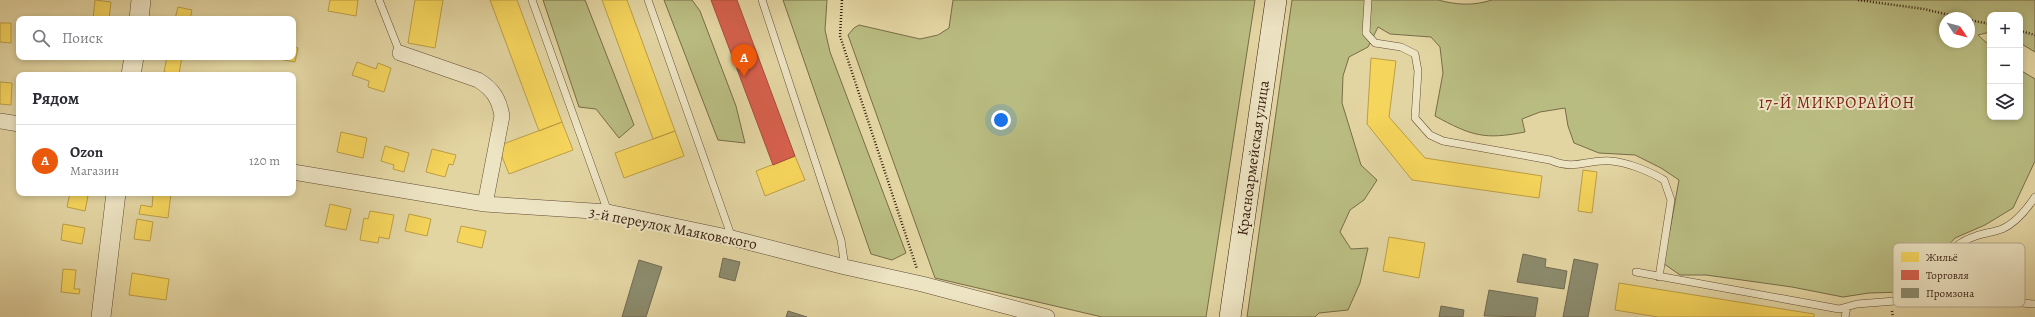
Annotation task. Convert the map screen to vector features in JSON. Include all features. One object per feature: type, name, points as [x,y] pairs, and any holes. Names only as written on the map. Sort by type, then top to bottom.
[{"type":"main road","name":"Красноармейская улица","points":[[1230,317],[1276,0]]},
{"type":"street","points":[[138,16],[141,0]]},
{"type":"street","points":[[400,53],[478,80],[487,85],[495,94],[500,104],[502,116],[485,204]]},
{"type":"street","points":[[132,72],[134,60]]},
{"type":"street","points":[[0,121],[16,124]]},
{"type":"street","name":"3-й переулок Маяковского","points":[[296,172],[485,204],[608,212],[732,238],[845,267],[922,284],[1047,317]]},
{"type":"street","points":[[101,317],[116,196]]},
{"type":"lane","points":[[379,0],[400,53]]},
{"type":"lane","points":[[532,0],[608,212]]},
{"type":"lane","points":[[648,0],[732,238]]},
{"type":"lane","points":[[762,0],[842,240],[845,267]]},
{"type":"lane","points":[[1368,0],[1366,34],[1375,43],[1401,47],[1415,54],[1418,72],[1415,118],[1430,135],[1443,141],[1550,160],[1561,165],[1582,165],[1611,161],[1651,172],[1664,180],[1672,200],[1659,277]]},
{"type":"lane","points":[[1959,243],[1974,236],[2004,229],[2024,212],[2035,197]]},
{"type":"lane","points":[[1636,272],[1839,309],[1857,304],[1893,301]]},
{"type":"lane","points":[[2025,303],[2035,304]]},
{"type":"lane","points":[[1845,317],[1847,307]]},
{"type":"path","points":[[842,0],[840,36],[922,284]]},
{"type":"path","points":[[1858,0],[1924,9],[1939,13]]},
{"type":"path","points":[[1975,21],[1987,23]]},
{"type":"path","points":[[2023,32],[2035,35]]},
{"type":"green space","points":[[543,0],[585,0],[634,125],[619,138],[596,109],[579,107]]},
{"type":"green space","points":[[664,0],[692,0],[700,11],[736,106],[745,143],[718,140]]},
{"type":"green space","points":[[783,0],[827,0],[825,30],[830,52],[906,253],[892,260],[871,254]]},
{"type":"green space","points":[[953,0],[1255,0],[1206,317],[1102,317],[935,278],[848,35],[859,25],[920,39],[938,35],[949,28]]},
{"type":"green space","points":[[1292,0],[1438,0],[1465,4],[1492,0],[2035,0],[2035,52],[2023,45],[2023,12],[1987,12],[1987,33],[1978,35],[1987,43],[1987,120],[2023,120],[2023,72],[2035,79],[2035,161],[2013,208],[1985,225],[1955,238],[1950,243],[1893,243],[1893,292],[1869,293],[1843,297],[1792,287],[1706,275],[1680,275],[1660,261],[1670,230],[1679,180],[1661,168],[1635,155],[1599,153],[1574,143],[1568,126],[1565,108],[1540,112],[1522,119],[1525,132],[1499,136],[1488,136],[1469,132],[1448,123],[1435,116],[1443,73],[1440,47],[1431,37],[1390,34],[1378,27],[1368,47],[1349,57],[1343,76],[1342,103],[1361,165],[1377,180],[1364,200],[1350,210],[1340,232],[1351,249],[1368,248],[1360,283],[1348,310],[1319,313],[1315,317],[1247,317]]},
{"type":"building: Жильё","points":[[95,0],[111,2],[109,16],[93,16]]},
{"type":"building: Жильё","points":[[330,0],[358,0],[356,16],[328,11]]},
{"type":"building: Жильё","points":[[415,0],[443,0],[435,48],[408,43]]},
{"type":"building: Жильё","points":[[490,0],[517,0],[562,122],[539,131]]},
{"type":"building: Жильё","points":[[602,0],[627,0],[675,131],[653,139]]},
{"type":"building: Жильё","points":[[178,7],[192,10],[191,16],[176,16]]},
{"type":"building: Жильё","points":[[0,23],[11,23],[11,43],[0,42]]},
{"type":"building: Жильё","points":[[1371,58],[1396,61],[1389,117],[1425,158],[1542,176],[1539,198],[1412,180],[1367,124]]},
{"type":"building: Жильё","points":[[166,60],[181,60],[179,72],[164,72]]},
{"type":"building: Жильё","points":[[284,60],[295,60],[295,62]]},
{"type":"building: Жильё","points":[[357,62],[376,69],[378,63],[391,68],[384,92],[368,87],[369,81],[352,75]]},
{"type":"building: Жильё","points":[[0,82],[12,83],[11,105],[0,104]]},
{"type":"building: Жильё","points":[[562,122],[573,150],[509,174],[498,146]]},
{"type":"building: Жильё","points":[[675,131],[684,156],[624,178],[615,153]]},
{"type":"building: Жильё","points":[[341,132],[367,138],[363,158],[337,152]]},
{"type":"building: Жильё","points":[[385,146],[409,153],[404,172],[393,169],[394,165],[381,161]]},
{"type":"building: Жильё","points":[[432,149],[456,155],[453,165],[449,164],[445,177],[426,172]]},
{"type":"building: Жильё","points":[[795,156],[805,180],[765,196],[756,171]]},
{"type":"building: Жильё","points":[[1583,170],[1597,172],[1592,213],[1578,211]]},
{"type":"building: Жильё","points":[[69,196],[88,196],[85,211],[67,207]]},
{"type":"building: Жильё","points":[[153,196],[171,196],[168,218],[139,214],[141,205],[152,207]]},
{"type":"building: Жильё","points":[[330,204],[351,209],[346,230],[325,226]]},
{"type":"building: Жильё","points":[[370,211],[394,215],[389,239],[379,237],[378,243],[360,240],[364,218],[368,219]]},
{"type":"building: Жильё","points":[[409,214],[431,219],[427,236],[405,231]]},
{"type":"building: Жильё","points":[[137,219],[153,222],[150,241],[134,239]]},
{"type":"building: Жильё","points":[[63,224],[85,228],[82,244],[61,240]]},
{"type":"building: Жильё","points":[[461,226],[486,231],[482,248],[457,242]]},
{"type":"building: Жильё","points":[[1389,237],[1425,243],[1419,278],[1383,271]]},
{"type":"building: Жильё","points":[[63,269],[76,270],[74,289],[80,289],[79,294],[61,292]]},
{"type":"building: Жильё","points":[[132,273],[169,279],[166,300],[129,295]]},
{"type":"building: Жильё","points":[[1619,283],[1814,314],[1814,317],[1658,317],[1615,310]]},
{"type":"building: Торговля","points":[[711,0],[737,0],[795,156],[773,165]]},
{"type":"building: Промзона","points":[[1523,254],[1546,259],[1545,267],[1567,271],[1564,289],[1517,282]]},
{"type":"building: Промзона","points":[[723,258],[740,262],[735,281],[719,277]]},
{"type":"building: Промзона","points":[[1574,259],[1598,264],[1588,317],[1563,317]]},
{"type":"building: Промзона","points":[[639,260],[662,267],[646,317],[622,317]]},
{"type":"building: Промзона","points":[[1489,290],[1538,298],[1535,317],[1484,316]]},
{"type":"building: Промзона","points":[[1441,306],[1464,310],[1463,317],[1439,317]]},
{"type":"building: Промзона","points":[[788,311],[807,317],[786,317]]},
{"type":"place","name":"Ozon","points":[[744,77]]},
{"type":"district","name":"17-Й МИКРОРАЙОН","points":[[1837,102]]}]
